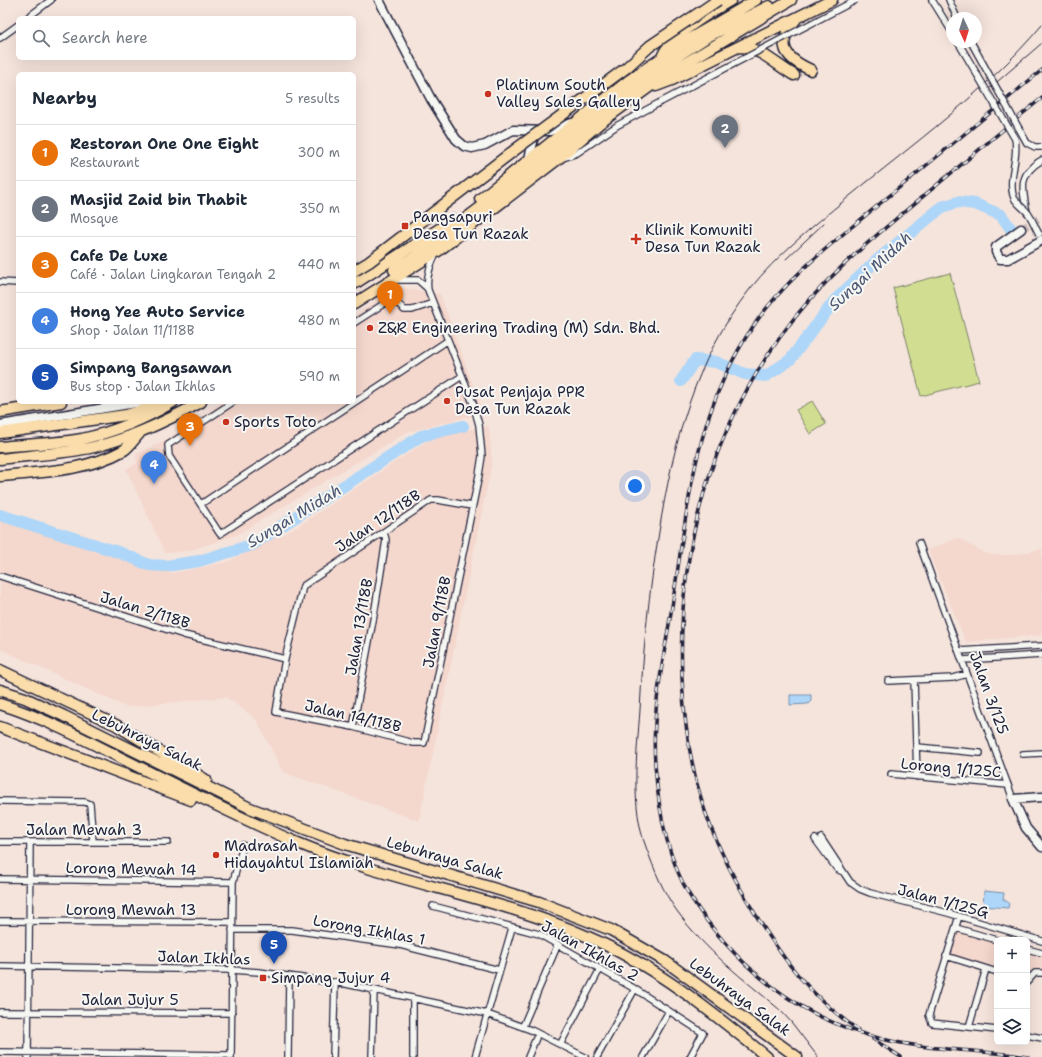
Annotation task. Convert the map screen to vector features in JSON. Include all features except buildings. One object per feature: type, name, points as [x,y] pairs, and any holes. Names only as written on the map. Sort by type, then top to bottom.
[{"type":"highway","points":[[356,270],[626,68],[650,46],[718,0]]},
{"type":"highway","points":[[661,59],[666,49],[675,39],[731,0]]},
{"type":"highway","points":[[356,283],[446,225],[628,81],[691,38],[756,0]]},
{"type":"highway","points":[[356,295],[416,256],[541,162],[612,102],[659,68],[707,37],[780,0]]},
{"type":"highway","points":[[356,303],[438,251],[558,159],[600,123],[667,74],[791,0]]},
{"type":"highway","points":[[643,91],[672,80],[832,0]]},
{"type":"highway","points":[[799,16],[788,29],[785,44],[786,52],[795,62],[811,70]]},
{"type":"highway","points":[[739,47],[748,47],[756,50],[794,75]]},
{"type":"highway","points":[[0,412],[49,404]]},
{"type":"highway","points":[[0,433],[126,415],[161,404]]},
{"type":"highway","points":[[0,447],[82,444],[122,427],[169,404]]},
{"type":"highway","points":[[0,459],[140,432],[197,404]]},
{"type":"highway","points":[[0,476],[58,470],[91,463],[126,449],[140,432]]},
{"type":"highway","points":[[0,670],[116,725],[250,808]]},
{"type":"highway","name":"Lebuhraya Salak","points":[[0,690],[25,698],[64,716],[250,808],[345,844],[539,902],[610,930],[665,961],[797,1057]]},
{"type":"highway","name":"Lebuhraya Salak","points":[[0,704],[59,727],[249,822],[340,858],[535,917],[587,936],[644,966],[703,1005],[767,1057]]},
{"type":"highway","points":[[0,727],[38,740],[249,822]]},
{"type":"street","points":[[30,16],[51,0]]},
{"type":"street","points":[[379,0],[431,100],[456,138],[464,146],[472,148],[485,145],[513,130],[550,131],[576,121]]},
{"type":"street","points":[[558,159],[577,154],[618,125],[659,102],[856,0]]},
{"type":"street","points":[[932,0],[946,22]]},
{"type":"street","points":[[949,0],[954,12]]},
{"type":"street","points":[[0,38],[16,26]]},
{"type":"street","points":[[962,48],[1015,139],[1017,156],[1013,174],[1013,195],[1019,206],[1027,212]]},
{"type":"street","points":[[974,48],[1027,143],[1035,147],[1042,147]]},
{"type":"street","points":[[529,159],[533,142],[530,131]]},
{"type":"street","points":[[1042,160],[1030,167],[1023,181],[1023,193],[1027,212],[1042,238]]},
{"type":"street","points":[[1034,222],[1042,238]]},
{"type":"street","points":[[1021,229],[996,247],[996,252],[1000,259],[1008,259],[1042,238]]},
{"type":"street","points":[[428,290],[427,283],[429,273],[438,251]]},
{"type":"street","points":[[391,280],[418,280],[428,290]]},
{"type":"street","points":[[0,282],[16,283]]},
{"type":"street","name":"Jalan 9/118B","points":[[424,743],[479,475],[482,446],[479,425],[462,376],[428,290]]},
{"type":"street","points":[[356,322],[390,301],[396,302],[404,310],[432,303]]},
{"type":"street","points":[[356,401],[447,341]]},
{"type":"street","points":[[230,404],[168,445],[169,456],[220,534],[462,376]]},
{"type":"street","points":[[0,425],[128,404]]},
{"type":"street","points":[[201,504],[352,404]]},
{"type":"street","name":"Jalan 12/118B","points":[[285,659],[303,586],[430,500],[472,506]]},
{"type":"street","name":"Jalan 13/118B","points":[[353,727],[376,607],[386,540],[384,532]]},
{"type":"street","name":"Jalan 3/125","points":[[919,543],[1013,799],[1026,828],[1042,847]]},
{"type":"street","name":"Jalan 2/118B","points":[[0,576],[184,635],[285,659]]},
{"type":"street","points":[[959,651],[1042,646]]},
{"type":"street","points":[[963,660],[1042,655]]},
{"type":"street","name":"Jalan 14/118B","points":[[285,659],[276,712],[353,727],[413,743],[424,743]]},
{"type":"street","points":[[888,681],[953,678],[967,674]]},
{"type":"street","points":[[914,680],[917,777]]},
{"type":"street","points":[[916,747],[980,754]]},
{"type":"street","points":[[1023,754],[1042,753]]},
{"type":"street","name":"Lorong 1/125C","points":[[891,774],[1008,785]]},
{"type":"street","points":[[1013,799],[1042,797]]},
{"type":"street","points":[[0,801],[86,802],[90,804],[93,842]]},
{"type":"street","name":"Jalan 1/125G","points":[[820,841],[856,887],[870,894],[959,916],[1042,941]]},
{"type":"street","name":"Jalan Mewah 3","points":[[0,842],[168,842]]},
{"type":"street","points":[[28,1054],[30,842]]},
{"type":"street","points":[[0,1052],[28,1054],[231,1056],[233,882],[243,845]]},
{"type":"street","name":"Lorong Mewah 14","points":[[0,879],[233,882]]},
{"type":"street","name":"Jalan Ikhlas 2","points":[[433,906],[539,934],[635,989],[703,1034],[690,1057]]},
{"type":"street","points":[[959,916],[929,1015],[932,1023],[994,1030]]},
{"type":"street","name":"Lorong Mewah 13","points":[[0,921],[232,922]]},
{"type":"street","points":[[475,1057],[512,928]]},
{"type":"street","points":[[956,928],[994,939]]},
{"type":"street","name":"Lorong Ikhlas 1","points":[[232,930],[292,930],[400,945],[499,970]]},
{"type":"street","points":[[524,1026],[558,944]]},
{"type":"street","points":[[1030,950],[1042,953]]},
{"type":"street","points":[[946,956],[994,971]]},
{"type":"street","name":"Jalan Ikhlas","points":[[0,966],[232,970],[335,982],[487,1014],[524,1026],[561,1043],[585,1057]]},
{"type":"street","points":[[561,1043],[600,969]]},
{"type":"street","points":[[969,1027],[986,969]]},
{"type":"street","points":[[1030,979],[1035,973],[1042,972]]},
{"type":"street","points":[[288,1057],[289,976]]},
{"type":"street","points":[[333,1057],[335,982]]},
{"type":"street","points":[[597,1057],[635,989]]},
{"type":"street","points":[[372,1057],[374,990]]},
{"type":"street","points":[[413,998],[413,1057]]},
{"type":"street","points":[[643,1057],[669,1011]]},
{"type":"street","name":"Jalan Jujur 5","points":[[0,1012],[232,1013]]},
{"type":"street","points":[[1030,1036],[1042,1038]]},
{"type":"street","points":[[528,1057],[536,1038]]},
{"type":"shaded area","points":[[398,287],[440,294],[483,413],[407,432],[236,535],[188,551],[165,553],[126,469],[137,464],[136,454],[164,441],[220,404],[356,404],[356,315]]},
{"type":"shaded area","points":[[489,426],[492,462],[419,821],[283,772],[256,719],[226,697],[126,707],[0,649],[0,520],[173,573],[227,562],[294,529],[436,435]]},
{"type":"shaded area","points":[[958,538],[982,552],[992,555],[1013,555],[1042,549],[1042,635],[966,642],[928,550]]},
{"type":"shaded area","points":[[957,931],[994,942],[994,969],[949,954]]},
{"type":"shaded area","points":[[1030,953],[1042,955],[1042,970],[1034,970],[1030,975]]},
{"type":"green space","points":[[950,273],[979,381],[921,396],[893,288]]},
{"type":"green space","points":[[812,401],[826,424],[810,434],[796,410]]},
{"type":"water","points":[[790,695],[811,695],[811,701],[808,704],[790,705]]},
{"type":"water","points":[[984,891],[1004,893],[1003,899],[1009,903],[1008,908],[983,906]]},
{"type":"waterway","name":"Sungai Midah","points":[[681,381],[695,360],[716,362],[745,374],[766,376],[790,360],[835,300],[875,262],[942,207],[958,202],[975,204],[1001,215],[1011,229]]},
{"type":"waterway","name":"Sungai Midah","points":[[0,515],[121,553],[149,565],[166,566],[199,561],[252,545],[421,436],[463,426]]},
{"type":"tunnel","points":[[1021,229],[1042,217]]},
{"type":"tram line","points":[[818,1057],[780,1010],[725,964],[699,939],[688,925],[672,904],[663,888],[652,864],[641,831],[636,797],[636,779],[643,666],[652,576],[671,467],[679,436],[700,374],[714,345],[731,316],[760,277],[783,253],[808,231],[973,95],[997,73],[1042,25]]},
{"type":"tram line","points":[[990,88],[1042,43]]},
{"type":"tram line","points":[[786,259],[824,223]]},
{"type":"railway","points":[[1028,1057],[929,1047],[890,1041],[871,1036],[843,1027],[817,1015],[791,1000],[768,983],[725,943],[690,896],[682,881],[675,865],[661,815],[656,780],[654,743],[660,681],[684,527],[697,457],[719,390],[734,357],[754,325],[767,308],[811,261],[1042,70]]},
{"type":"railway","points":[[858,1030],[812,991],[787,962],[754,912],[732,874],[719,847],[703,805],[691,758],[684,710],[682,678],[682,632],[685,586],[692,542],[702,499],[716,457],[734,416],[755,376],[795,317],[828,280],[864,247],[1042,98]]},
{"type":"railway","points":[[873,1039],[901,1057]]},
{"type":"place","name":"Platinum South Valley Sales Gallery","points":[[488,94]]},
{"type":"place","name":"Masjid Zaid bin Thabit","points":[[725,148]]},
{"type":"place","name":"Pangsapuri Desa Tun Razak","points":[[405,226]]},
{"type":"place","name":"Klinik Komuniti Desa Tun Razak","points":[[636,239]]},
{"type":"place","name":"Restoran One One Eight","points":[[390,314]]},
{"type":"place","name":"Z&R Engineering Trading (M) Sdn. Bhd.","points":[[370,328]]},
{"type":"place","name":"Pusat Penjaja PPR Desa Tun Razak","points":[[447,401]]},
{"type":"place","name":"Sports Toto","points":[[226,422]]},
{"type":"place","name":"Cafe De Luxe","points":[[190,446]]},
{"type":"place","name":"Hong Yee Auto Service","points":[[154,484]]},
{"type":"place","name":"Madrasah Hidayahtul Islamiah","points":[[216,855]]},
{"type":"place","name":"Simpang Bangsawan","points":[[274,964]]},
{"type":"place","name":"Simpang Jujur 4","points":[[263,978]]}]
